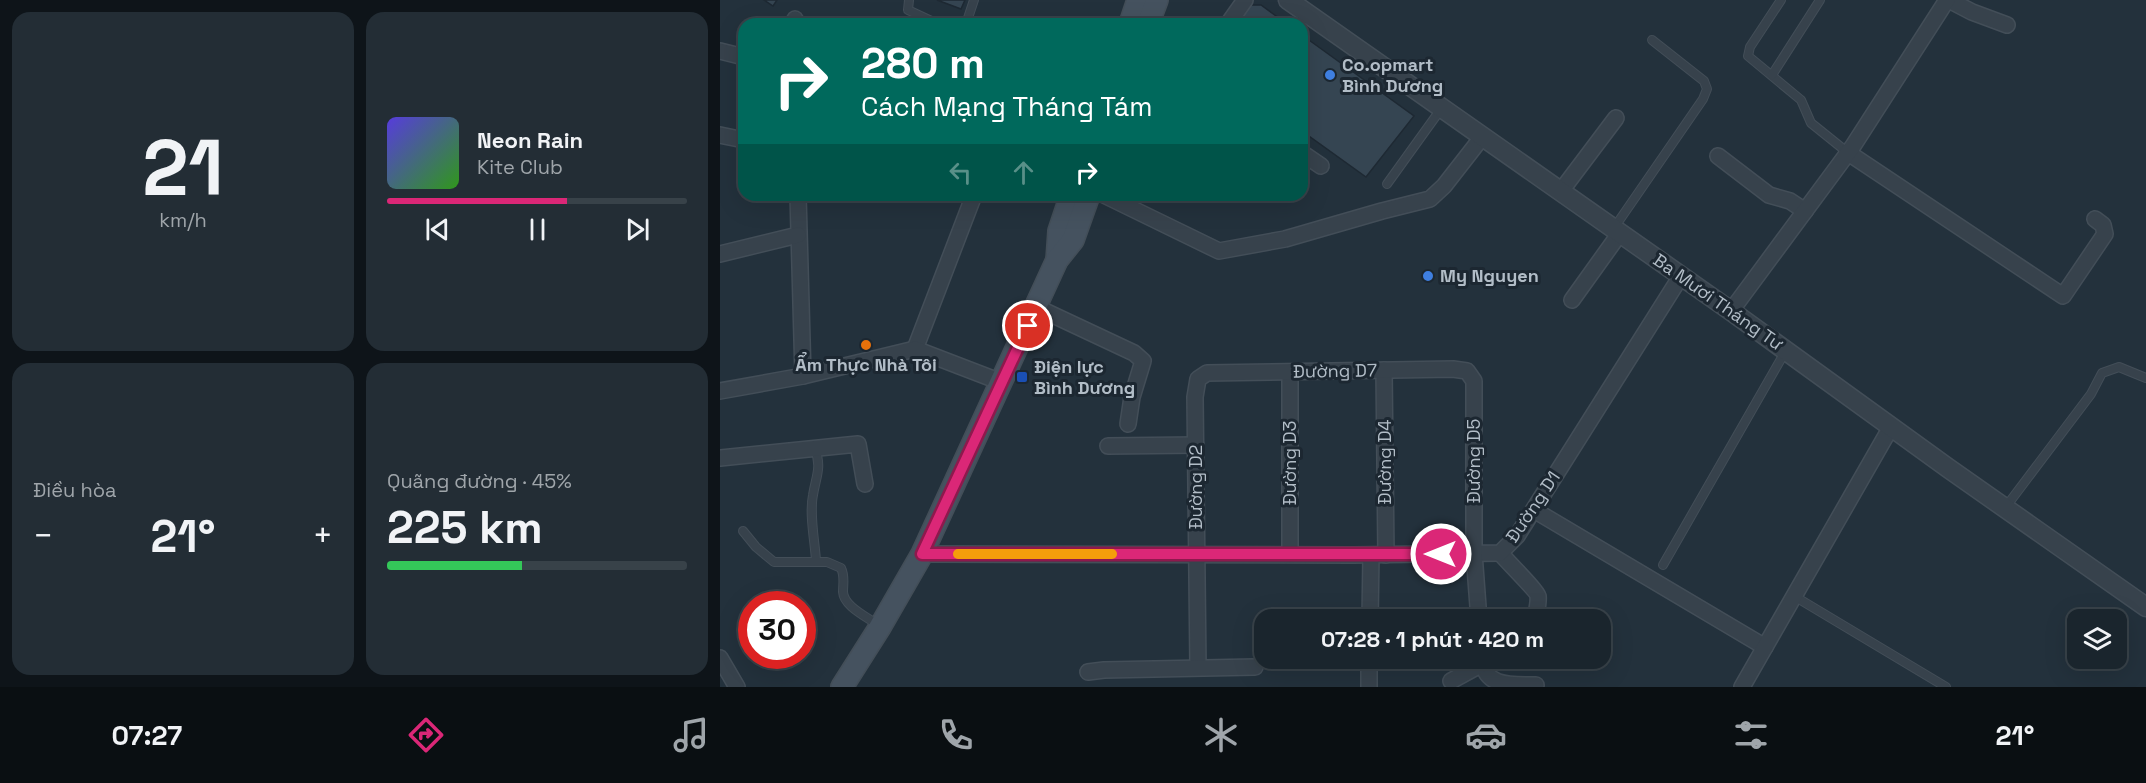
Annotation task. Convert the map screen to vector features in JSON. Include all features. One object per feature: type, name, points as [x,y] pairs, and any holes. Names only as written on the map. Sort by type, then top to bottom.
[{"type":"main road","points":[[1132,18],[1138,0]]},
{"type":"main road","points":[[1150,18],[1157,0]]},
{"type":"main road","points":[[1057,260],[1059,231],[1069,201]]},
{"type":"main road","points":[[842,687],[922,554],[1057,260],[1073,240],[1087,201]]},
{"type":"street","points":[[1232,18],[1245,0]]},
{"type":"street","name":"Ba Mươi Tháng Tư","points":[[1288,0],[1617,230],[2146,607]]},
{"type":"street","points":[[1731,311],[1847,152],[1948,0],[2007,25]]},
{"type":"street","points":[[720,51],[738,56]]},
{"type":"street","points":[[1561,191],[1616,118]]},
{"type":"street","points":[[720,135],[738,139]]},
{"type":"street","points":[[1116,201],[1220,251],[1285,239],[1430,199],[1444,186],[1483,136]]},
{"type":"street","points":[[1847,152],[2063,296],[2105,234],[2103,225],[2095,219]]},
{"type":"street","points":[[1718,156],[1772,196],[1805,211]]},
{"type":"street","points":[[1308,157],[1321,166]]},
{"type":"street","points":[[798,201],[803,376]]},
{"type":"street","points":[[915,350],[972,201]]},
{"type":"street","points":[[1572,300],[1617,230]]},
{"type":"street","points":[[720,254],[798,235]]},
{"type":"street","name":"Đường D1","points":[[922,554],[1500,553],[1517,537],[1680,276]]},
{"type":"street","points":[[1036,307],[1140,357],[1143,366],[1132,397],[1128,424]]},
{"type":"street","points":[[720,391],[803,376],[915,350],[1001,382]]},
{"type":"street","name":"Đường D7","points":[[1198,379],[1207,373],[1384,370],[1453,369],[1467,371],[1472,375]]},
{"type":"street","name":"Đường D4","points":[[1371,609],[1378,555],[1384,370]]},
{"type":"street","name":"Đường D3","points":[[1290,372],[1290,554]]},
{"type":"street","name":"Đường D5","points":[[1472,375],[1474,381],[1474,553],[1478,609]]},
{"type":"street","name":"Đường D2","points":[[1198,379],[1195,397],[1198,667]]},
{"type":"street","points":[[1747,685],[1765,647],[1891,427]]},
{"type":"street","points":[[720,458],[858,444],[865,484]]},
{"type":"street","points":[[1108,446],[1196,445]]},
{"type":"street","points":[[1534,510],[1765,647]]},
{"type":"street","points":[[1500,553],[1511,567],[1536,590],[1538,596],[1536,609]]},
{"type":"street","points":[[720,658],[737,687]]},
{"type":"street","points":[[1088,672],[1104,669],[1254,667]]},
{"type":"street","points":[[1369,669],[1369,687]]},
{"type":"street","points":[[1451,681],[1470,669]]},
{"type":"street","points":[[1484,669],[1490,683],[1497,686],[1536,685]]},
{"type":"lane","points":[[909,0],[908,10],[925,18]]},
{"type":"lane","points":[[968,18],[974,0]]},
{"type":"lane","points":[[1781,0],[1748,56],[1801,100],[1814,127],[1847,152]]},
{"type":"lane","points":[[1772,75],[1820,0]]},
{"type":"lane","points":[[1617,230],[1703,99],[1707,89],[1704,81],[1652,40]]},
{"type":"lane","points":[[1387,184],[1441,107]]},
{"type":"lane","points":[[1664,565],[1786,351]]},
{"type":"lane","points":[[2005,508],[2091,394],[2102,373],[2119,367],[2146,378]]},
{"type":"lane","points":[[815,449],[819,459],[819,474],[813,495],[816,561]]},
{"type":"lane","points":[[743,531],[768,559],[774,562],[816,561],[827,562],[841,568],[844,576],[843,593],[847,603],[880,627]]},
{"type":"lane","points":[[1794,596],[1946,687]]},
{"type":"building","points":[[764,0],[777,0],[773,6]]},
{"type":"building","points":[[937,0],[965,0],[961,9]]},
{"type":"building","points":[[1247,5],[1261,5],[1279,18],[1238,18]]},
{"type":"building","name":"Co.opmart Bình Dương","points":[[1308,39],[1414,116],[1366,177],[1308,135]]},
{"type":"slow traffic","points":[[958,554],[1112,554]]},
{"type":"place","name":"Co.opmart Bình Dương","points":[[1330,75]]},
{"type":"place","name":"My Nguyen","points":[[1428,276]]},
{"type":"place","name":"Ẩm Thực Nhà Tôi","points":[[866,345]]},
{"type":"place","name":"Điện lực Bình Dương","points":[[1022,377]]},
{"type":"route","points":[[1028,326],[922,554],[1441,554]]}]
